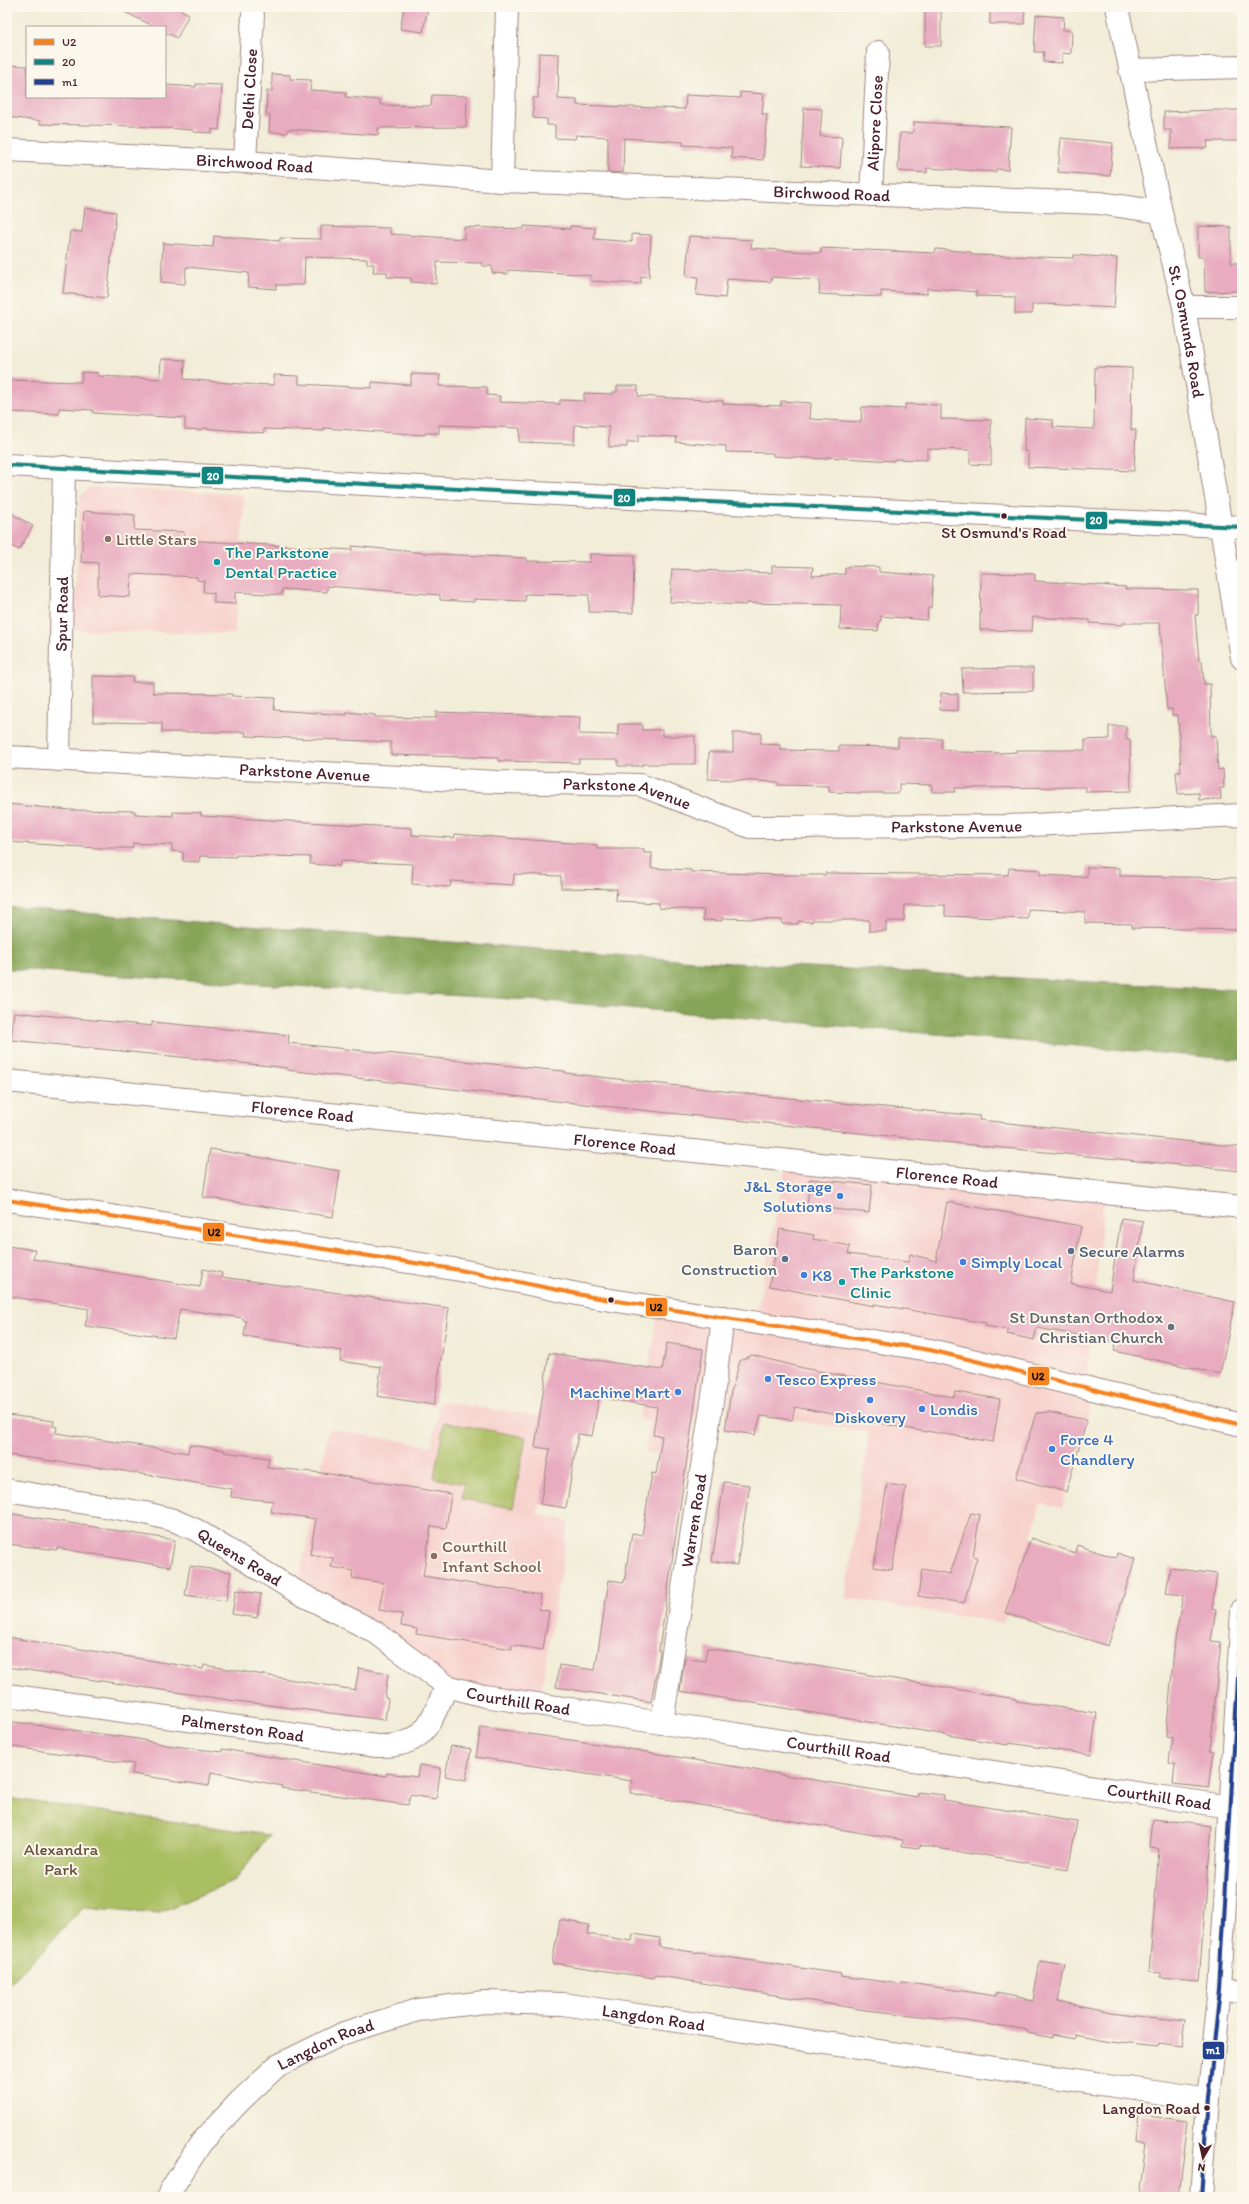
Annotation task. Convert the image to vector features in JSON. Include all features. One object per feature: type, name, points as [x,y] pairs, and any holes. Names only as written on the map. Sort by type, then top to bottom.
[{"type":"main road","name":"St. Osmunds Road","points":[[1117,7],[1161,212],[1184,306],[1231,527],[1242,658]]},
{"type":"main road","points":[[502,181],[507,8]]},
{"type":"main road","name":"Delhi Close","points":[[245,162],[253,15]]},
{"type":"main road","name":"Alipore Close","points":[[871,194],[878,52]]},
{"type":"main road","points":[[1130,70],[1242,67]]},
{"type":"main road","name":"Birchwood Road","points":[[7,150],[245,162],[502,181],[1099,203],[1161,212]]},
{"type":"main road","points":[[1184,306],[1242,307]]},
{"type":"main road","points":[[7,465],[64,467],[314,483],[1231,527]]},
{"type":"main road","name":"Spur Road","points":[[59,760],[64,467]]},
{"type":"main road","name":"Parkstone Avenue","points":[[7,757],[498,782],[640,785],[750,827],[1009,826],[1242,815]]},
{"type":"main road","name":"Florence Road","points":[[7,1081],[1242,1207]]},
{"type":"main road","points":[[7,1200],[453,1269],[592,1297],[930,1350],[1242,1425]]},
{"type":"main road","name":"Warren Road","points":[[662,1724],[714,1389],[723,1317]]},
{"type":"main road","name":"Queens Road","points":[[7,1490],[145,1513],[173,1520],[196,1530],[297,1592],[375,1632],[447,1686]]},
{"type":"main road","points":[[1201,2197],[1208,2100],[1220,1988],[1242,1610]]},
{"type":"main road","name":"Courthill Road","points":[[447,1686],[484,1696],[662,1724],[1231,1807]]},
{"type":"main road","name":"Palmerston Road","points":[[7,1695],[376,1746],[394,1747],[411,1741],[423,1732],[434,1718],[447,1686]]},
{"type":"main road","points":[[1220,1988],[1242,1993]]},
{"type":"main road","name":"Langdon Road","points":[[168,2197],[170,2191],[201,2143],[239,2102],[277,2066],[344,2033],[418,2010],[484,2002],[563,2004],[1208,2100]]},
{"type":"shaded area","points":[[89,487],[245,494],[235,634],[74,630],[80,497]]},
{"type":"shaded area","points":[[787,1161],[1105,1193],[1087,1378],[1090,1409],[1062,1508],[1041,1504],[1003,1623],[845,1598],[869,1432],[759,1415],[732,1392],[700,1389],[689,1459],[645,1452],[650,1421],[639,1419],[659,1307],[725,1305],[755,1322]]},
{"type":"shaded area","name":"Courthill Infant School","points":[[439,1402],[540,1416],[535,1447],[550,1449],[538,1515],[569,1521],[540,1695],[447,1686],[297,1592],[329,1429],[432,1446]]},
{"type":"green space","points":[[7,907],[678,960],[1242,990],[1242,1060],[546,1001],[7,969]]},
{"type":"green space","points":[[444,1422],[526,1437],[513,1508],[462,1499],[464,1484],[434,1478]]},
{"type":"green space","name":"Alexandra Park","points":[[7,1798],[269,1835],[235,1880],[158,1913],[83,1907],[39,1955],[7,1986]]},
{"type":"building","points":[[115,7],[175,7],[189,14],[177,38],[166,32],[166,26],[153,26]]},
{"type":"building","points":[[404,7],[428,7],[423,32],[400,29]]},
{"type":"building","points":[[925,7],[941,7],[941,46],[925,46]]},
{"type":"building","points":[[990,7],[1025,7],[1024,24],[990,24]]},
{"type":"building","points":[[1036,15],[1064,17],[1063,30],[1072,30],[1071,54],[1062,53],[1062,63],[1043,62],[1044,52],[1034,52]]},
{"type":"building","points":[[539,53],[559,54],[558,99],[577,100],[577,105],[685,109],[686,95],[740,98],[740,92],[764,94],[762,114],[767,114],[763,160],[731,158],[732,148],[683,145],[683,142],[624,138],[623,173],[608,172],[608,137],[576,135],[575,139],[555,138],[555,125],[547,125],[547,119],[533,118],[533,98],[538,98]]},
{"type":"building","points":[[7,65],[26,66],[26,98],[166,98],[167,85],[196,87],[196,84],[222,85],[219,130],[212,129],[212,133],[193,132],[193,130],[134,126],[40,124],[40,121],[7,117]]},
{"type":"building","points":[[272,74],[290,75],[290,79],[311,80],[310,90],[346,92],[346,97],[380,100],[380,105],[431,106],[432,95],[467,96],[466,127],[378,128],[378,135],[288,129],[288,133],[269,132],[270,115],[266,115],[267,91],[272,91]]},
{"type":"building","points":[[804,108],[822,109],[820,136],[842,137],[840,168],[801,166]]},
{"type":"building","points":[[1242,110],[1242,141],[1207,141],[1208,148],[1171,149],[1171,130],[1164,130],[1164,112]]},
{"type":"building","points":[[914,122],[1011,127],[1008,170],[996,169],[996,172],[927,168],[927,173],[898,171],[900,133],[913,133]]},
{"type":"building","points":[[1061,138],[1113,143],[1110,176],[1058,172]]},
{"type":"building","points":[[85,208],[116,212],[107,298],[63,293],[70,231],[82,232]]},
{"type":"building","points":[[321,226],[390,228],[390,234],[464,239],[464,227],[524,229],[524,226],[570,229],[570,226],[595,228],[594,239],[632,242],[632,234],[651,235],[649,277],[641,276],[641,284],[591,281],[591,276],[579,274],[508,270],[508,274],[492,273],[492,266],[482,266],[482,263],[437,262],[436,284],[411,282],[411,278],[387,277],[387,272],[373,272],[374,264],[367,264],[367,259],[305,257],[304,285],[276,285],[276,289],[248,287],[249,273],[186,267],[185,284],[161,282],[163,243],[213,247],[214,236],[280,241],[280,238],[321,239]]},
{"type":"building","points":[[1198,226],[1231,227],[1231,263],[1240,263],[1240,291],[1205,292],[1204,257],[1198,257]]},
{"type":"building","points":[[689,236],[752,240],[751,248],[821,253],[821,248],[935,253],[936,249],[971,252],[971,255],[1073,258],[1073,255],[1117,258],[1114,308],[1044,304],[1032,305],[1032,314],[1015,314],[1015,297],[976,296],[977,292],[927,288],[927,294],[881,291],[881,297],[819,294],[820,280],[772,277],[771,282],[727,279],[725,298],[696,295],[698,277],[686,276]]},
{"type":"building","points":[[161,359],[185,360],[184,379],[240,384],[274,385],[274,375],[299,376],[299,384],[372,388],[372,382],[411,385],[411,374],[440,375],[439,386],[487,387],[487,395],[500,396],[499,402],[560,404],[560,400],[584,401],[584,393],[613,394],[613,392],[617,392],[617,386],[638,386],[638,396],[723,401],[723,404],[781,406],[781,401],[811,403],[810,419],[861,422],[862,407],[905,409],[905,404],[941,405],[941,419],[991,420],[991,465],[970,464],[970,450],[927,449],[927,460],[894,459],[894,461],[826,457],[826,459],[773,456],[773,453],[726,452],[726,446],[676,442],[677,437],[638,435],[638,442],[627,442],[627,447],[609,447],[609,427],[575,425],[574,444],[519,442],[520,428],[439,425],[439,433],[425,433],[425,435],[324,428],[324,431],[264,429],[264,433],[202,428],[202,430],[185,429],[185,418],[93,413],[93,410],[59,408],[59,414],[7,412],[7,380],[81,382],[82,372],[98,373],[98,376],[160,379]]},
{"type":"building","points":[[1095,367],[1132,368],[1131,430],[1136,430],[1134,471],[1028,467],[1028,452],[1024,451],[1025,418],[1053,420],[1053,427],[1094,429]]},
{"type":"building","points":[[7,511],[33,526],[19,550],[7,544]]},
{"type":"building","points":[[84,511],[135,515],[134,530],[184,532],[183,540],[352,550],[352,546],[437,554],[527,558],[527,561],[590,562],[590,554],[634,555],[633,613],[589,612],[589,595],[525,594],[525,601],[474,599],[474,602],[440,600],[440,595],[327,586],[327,592],[282,589],[282,595],[235,592],[235,604],[214,603],[214,593],[203,592],[204,581],[197,580],[197,577],[131,574],[130,597],[98,595],[98,563],[81,562]]},
{"type":"building","points":[[772,566],[813,567],[812,576],[845,574],[845,568],[848,568],[848,566],[879,567],[879,572],[933,576],[931,608],[928,608],[927,620],[881,616],[878,631],[840,629],[841,605],[746,603],[746,605],[670,602],[672,569],[772,573]]},
{"type":"building","points":[[981,573],[1035,574],[1035,581],[1126,587],[1125,589],[1198,590],[1198,615],[1195,615],[1199,661],[1202,661],[1204,684],[1210,684],[1211,736],[1216,736],[1218,770],[1223,769],[1224,788],[1220,788],[1221,799],[1199,800],[1199,793],[1178,794],[1176,772],[1181,772],[1178,715],[1172,715],[1172,709],[1167,709],[1160,623],[1123,623],[1123,625],[1090,623],[1090,620],[1033,617],[1032,631],[980,630]]},
{"type":"building","points":[[1033,668],[1033,691],[963,692],[962,669]]},
{"type":"building","points":[[93,676],[133,677],[132,682],[153,682],[153,693],[232,694],[232,696],[275,698],[274,710],[347,715],[347,712],[375,715],[375,717],[436,718],[436,712],[580,717],[579,734],[618,735],[618,724],[642,724],[642,730],[662,730],[662,736],[695,736],[695,764],[642,764],[642,766],[618,766],[618,759],[579,759],[579,763],[498,761],[498,758],[391,755],[391,742],[245,736],[246,732],[162,732],[162,723],[93,722]]},
{"type":"building","points":[[941,693],[958,694],[958,711],[940,710]]},
{"type":"building","points":[[1109,726],[1126,726],[1126,739],[1130,739],[1131,791],[1086,792],[1086,787],[955,788],[955,792],[932,792],[932,785],[899,784],[899,793],[859,793],[829,792],[829,786],[778,785],[778,782],[708,779],[709,752],[733,752],[733,733],[761,733],[761,744],[780,745],[780,750],[839,751],[839,746],[898,747],[898,738],[942,739],[942,749],[955,750],[955,752],[1002,753],[1016,752],[1016,750],[1085,750],[1085,740],[1109,739]]},
{"type":"building","points":[[7,804],[70,810],[135,811],[135,814],[173,816],[173,812],[201,813],[201,816],[412,828],[412,835],[454,838],[455,834],[597,845],[597,849],[644,849],[644,853],[652,853],[651,868],[691,870],[691,872],[783,875],[825,875],[825,873],[1008,875],[1009,868],[1040,870],[1040,875],[1083,877],[1087,876],[1087,867],[1120,868],[1120,876],[1242,878],[1242,930],[1132,928],[1132,924],[1085,923],[1085,912],[1028,909],[1028,919],[945,916],[945,905],[905,905],[904,921],[886,921],[886,931],[869,931],[869,920],[812,920],[812,922],[798,921],[798,924],[782,924],[782,920],[722,918],[722,921],[703,920],[704,910],[659,908],[659,903],[616,901],[617,889],[561,888],[561,876],[514,874],[513,885],[451,881],[450,887],[412,884],[413,864],[340,861],[340,866],[310,864],[310,857],[236,855],[236,857],[200,856],[199,862],[183,861],[183,852],[172,851],[172,845],[133,843],[133,848],[97,848],[7,842]]},
{"type":"building","points":[[14,1012],[152,1026],[152,1022],[289,1035],[288,1043],[565,1071],[565,1073],[767,1096],[980,1116],[979,1120],[1242,1147],[1242,1171],[983,1146],[565,1102],[287,1070],[287,1068],[270,1066],[11,1040]]},
{"type":"building","points":[[210,1149],[340,1171],[333,1217],[203,1197]]},
{"type":"building","name":"J&L Storage Solutions","points":[[810,1179],[872,1185],[869,1213],[807,1206]]},
{"type":"building","points":[[947,1202],[1081,1226],[1071,1284],[1110,1291],[1121,1218],[1143,1221],[1134,1280],[1235,1302],[1220,1374],[1114,1351],[1116,1342],[1037,1328],[1034,1340],[1007,1334],[1008,1330],[985,1326],[986,1323],[874,1304],[874,1306],[769,1286],[780,1229],[814,1235],[813,1239],[850,1246],[848,1254],[908,1262],[910,1254],[936,1261]]},
{"type":"building","points":[[7,1246],[35,1250],[33,1259],[200,1287],[203,1269],[222,1273],[221,1277],[449,1308],[434,1405],[377,1396],[381,1367],[340,1361],[342,1351],[244,1336],[246,1321],[243,1320],[243,1318],[180,1309],[174,1338],[85,1326],[89,1309],[7,1296]]},
{"type":"building","points":[[667,1343],[703,1349],[659,1650],[660,1653],[651,1702],[556,1687],[559,1665],[595,1670],[609,1580],[624,1582],[632,1533],[642,1535],[652,1473],[656,1474],[662,1436],[653,1435],[657,1407],[599,1397],[592,1436],[578,1434],[566,1508],[540,1504],[550,1449],[535,1447],[549,1353],[662,1370]]},
{"type":"building","points":[[752,1355],[803,1368],[954,1397],[955,1392],[1000,1399],[993,1442],[926,1432],[795,1407],[792,1420],[761,1416],[755,1435],[725,1430],[731,1392],[740,1361]]},
{"type":"building","name":"Force 4 Chandlery","points":[[1048,1412],[1087,1420],[1066,1492],[1016,1478],[1036,1413]]},
{"type":"building","points":[[7,1415],[54,1421],[53,1426],[57,1427],[56,1433],[188,1453],[189,1445],[225,1450],[224,1452],[269,1458],[267,1467],[323,1473],[451,1494],[446,1528],[431,1526],[423,1576],[541,1595],[539,1609],[549,1611],[543,1650],[512,1645],[512,1649],[416,1634],[417,1629],[401,1626],[402,1614],[379,1610],[384,1583],[352,1578],[353,1571],[331,1567],[333,1558],[310,1554],[316,1519],[271,1512],[273,1501],[231,1497],[232,1489],[112,1469],[7,1455]]},
{"type":"building","points":[[724,1482],[750,1485],[737,1565],[712,1561]]},
{"type":"building","points":[[887,1484],[906,1487],[892,1570],[874,1567]]},
{"type":"building","points":[[7,1513],[175,1540],[170,1567],[57,1548],[57,1550],[7,1544]]},
{"type":"building","points":[[971,1513],[980,1515],[973,1556],[977,1557],[964,1603],[918,1596],[922,1569],[950,1574]]},
{"type":"building","points":[[1031,1538],[1075,1553],[1077,1545],[1116,1558],[1117,1553],[1135,1559],[1108,1646],[1005,1613]]},
{"type":"building","points":[[190,1566],[231,1572],[226,1601],[185,1595]]},
{"type":"building","points":[[1170,1568],[1217,1574],[1212,1608],[1216,1609],[1211,1641],[1221,1642],[1210,1751],[1214,1752],[1209,1788],[1173,1784],[1175,1764],[1169,1763],[1172,1737],[1166,1736],[1175,1640],[1183,1595],[1166,1593]]},
{"type":"building","points":[[236,1590],[261,1594],[257,1618],[232,1614]]},
{"type":"building","points":[[7,1637],[203,1669],[204,1665],[355,1690],[359,1668],[388,1673],[385,1698],[388,1699],[385,1720],[229,1700],[7,1667]]},
{"type":"building","points":[[707,1648],[1016,1699],[1016,1701],[1097,1713],[1091,1755],[1009,1743],[1008,1745],[680,1691],[685,1658],[705,1661]]},
{"type":"building","points":[[7,1721],[138,1739],[166,1745],[222,1752],[222,1749],[386,1776],[387,1773],[417,1777],[419,1765],[441,1768],[436,1799],[410,1795],[408,1805],[281,1788],[282,1786],[211,1772],[209,1786],[132,1774],[134,1764],[7,1746]]},
{"type":"building","points":[[481,1727],[605,1745],[917,1797],[918,1792],[944,1795],[944,1800],[1077,1822],[1068,1870],[919,1845],[919,1848],[902,1846],[903,1840],[630,1793],[632,1781],[476,1757]]},
{"type":"building","points":[[451,1746],[471,1749],[466,1780],[445,1776]]},
{"type":"building","points":[[1153,1819],[1212,1826],[1199,1980],[1161,1977],[1161,1973],[1149,1972],[1159,1849],[1150,1848]]},
{"type":"building","points":[[560,1920],[589,1925],[588,1934],[632,1941],[633,1934],[660,1938],[659,1947],[841,1974],[840,1976],[902,1984],[902,1982],[996,1996],[996,1993],[1033,2000],[1040,1961],[1065,1965],[1058,2001],[1111,2012],[1185,2020],[1181,2047],[1159,2044],[1158,2047],[1111,2042],[1075,2035],[1075,2039],[1052,2035],[1052,2038],[1027,2033],[1028,2031],[966,2021],[865,2010],[654,1975],[654,1978],[552,1963]]},
{"type":"building","points":[[1140,2115],[1188,2121],[1179,2197],[1139,2197],[1146,2144],[1137,2142]]},
{"type":"transit line","name":"20","points":[[7,465],[687,501],[1242,527]]},
{"type":"transit line","name":"U2","points":[[7,1200],[460,1270],[592,1297],[930,1350],[1242,1425]]},
{"type":"transit line","name":"m1","points":[[1201,2197],[1208,2100],[1220,1988],[1242,1610]]},
{"type":"place","name":"St Osmund's Road","points":[[1004,516]]},
{"type":"place","name":"Little Stars","points":[[108,539]]},
{"type":"place","name":"The Parkstone Dental Practice","points":[[217,562]]},
{"type":"place","name":"J&L Storage Solutions","points":[[840,1196]]},
{"type":"place","name":"Secure Alarms","points":[[1071,1251]]},
{"type":"place","name":"Baron Construction","points":[[785,1259]]},
{"type":"place","name":"Simply Local","points":[[963,1262]]},
{"type":"place","name":"K8","points":[[804,1275]]},
{"type":"place","name":"The Parkstone Clinic","points":[[842,1282]]},
{"type":"place","name":"St Dunstan Orthodox Christian Church","points":[[1171,1327]]},
{"type":"place","name":"Tesco Express","points":[[768,1379]]},
{"type":"place","name":"Machine Mart","points":[[678,1392]]},
{"type":"place","name":"Diskovery","points":[[870,1400]]},
{"type":"place","name":"Londis","points":[[922,1409]]},
{"type":"place","name":"Force 4 Chandlery","points":[[1052,1449]]},
{"type":"place","name":"Courthill Infant School","points":[[434,1556]]},
{"type":"place","name":"Langdon Road","points":[[1207,2108]]}]
